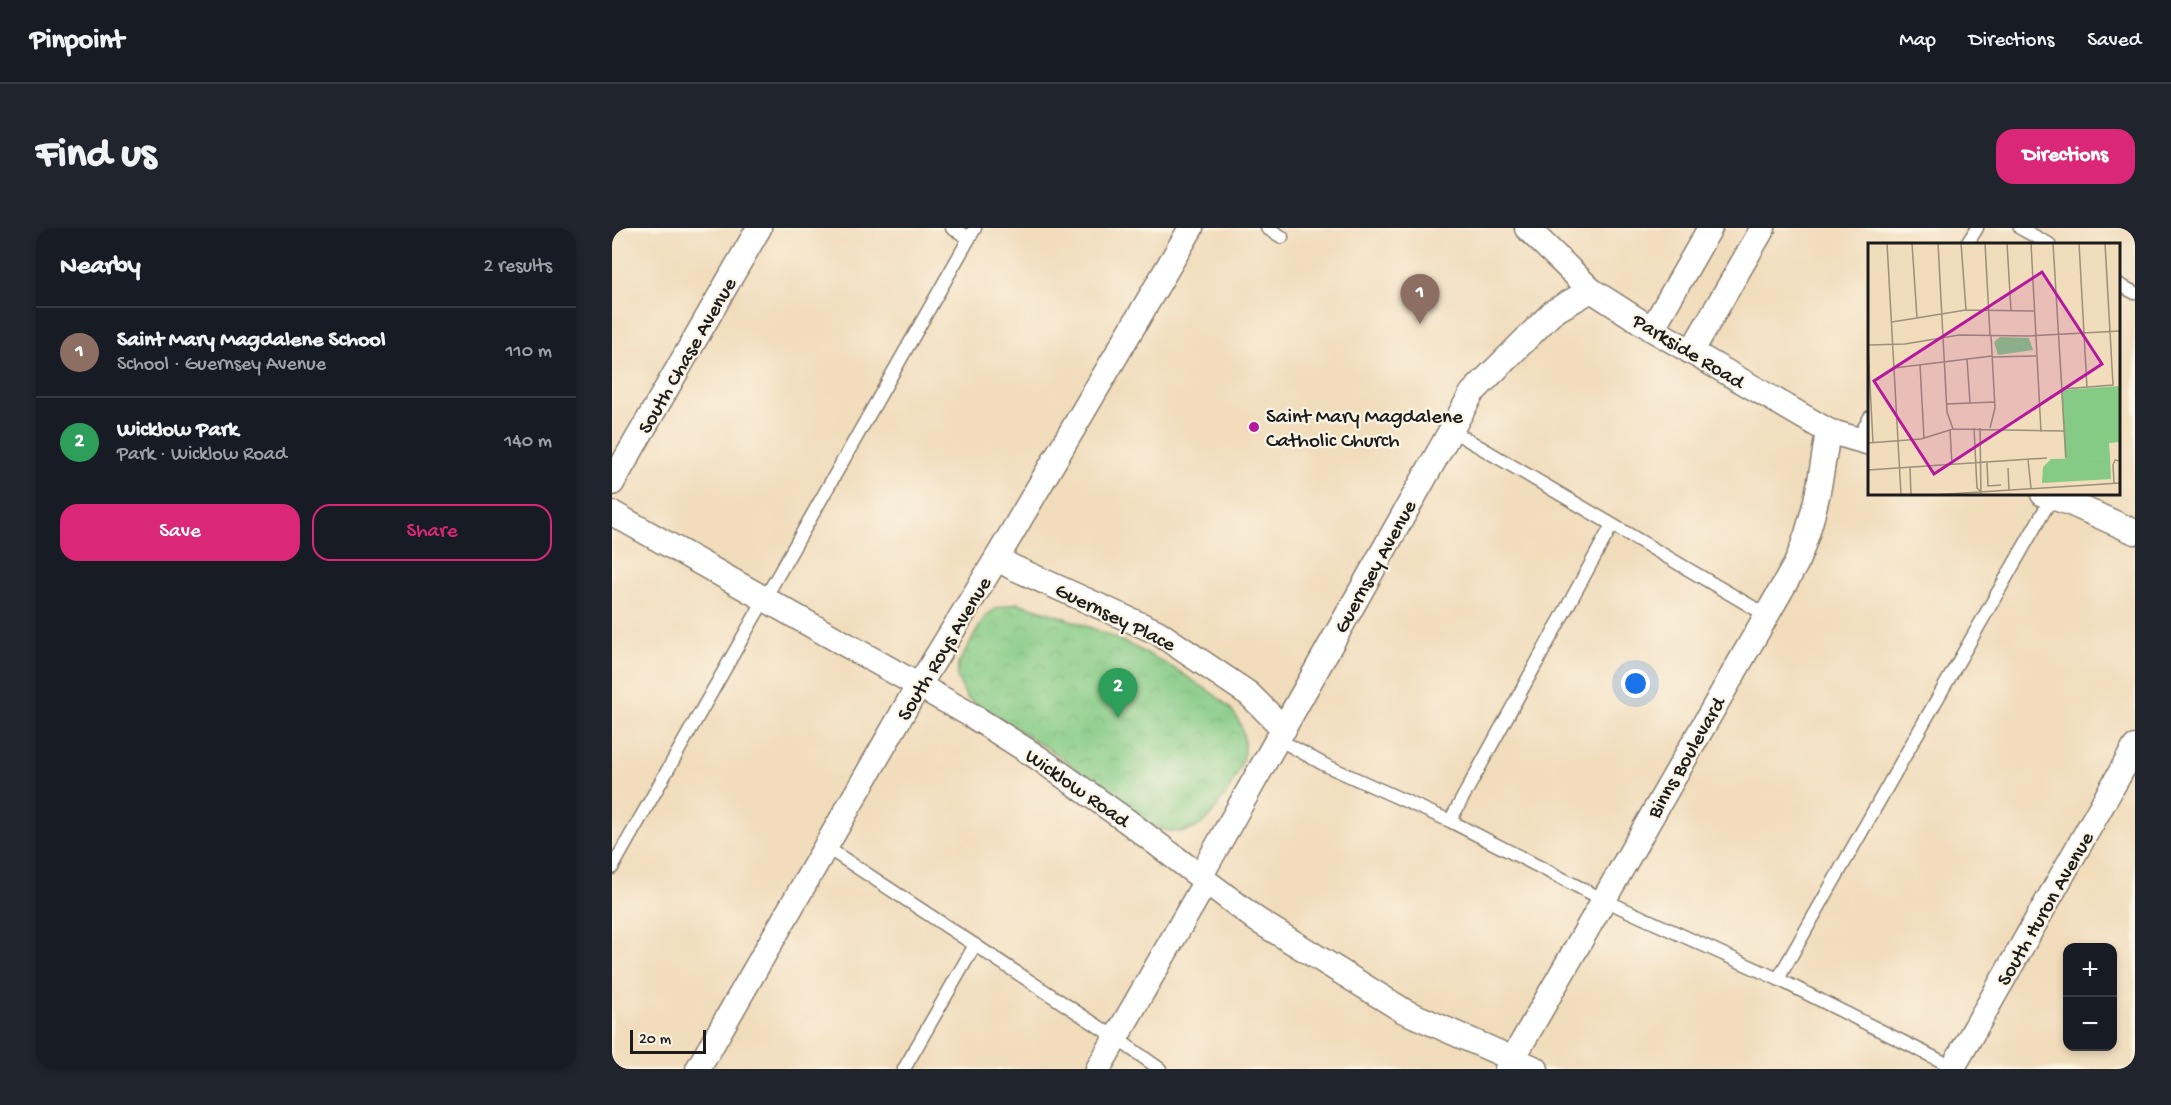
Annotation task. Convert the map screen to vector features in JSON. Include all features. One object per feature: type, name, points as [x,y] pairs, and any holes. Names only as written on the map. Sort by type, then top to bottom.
[{"type":"street","name":"South Chase Avenue","points":[[612,483],[759,228]]},
{"type":"street","name":"South Roys Avenue","points":[[698,1069],[919,687],[1191,228]]},
{"type":"street","name":"Parkside Road","points":[[1527,228],[1591,290],[1652,329],[1828,431],[1863,442]]},
{"type":"street","points":[[1652,329],[1710,228]]},
{"type":"street","points":[[1691,352],[1763,228]]},
{"type":"street","name":"Guernsey Avenue","points":[[1098,1069],[1281,734],[1472,393],[1553,312],[1591,290]]},
{"type":"street","name":"Binns Boulevard","points":[[1510,1065],[1796,564],[1808,535],[1817,502],[1828,431]]},
{"type":"street","points":[[2048,495],[2135,532]]},
{"type":"street","name":"Wicklow Road","points":[[612,513],[971,715],[1037,757],[1257,920],[1404,1011],[1510,1065],[1536,1069]]},
{"type":"street","name":"Guernsey Place","points":[[997,558],[1012,567],[1157,632],[1249,694],[1281,734]]},
{"type":"street","name":"South Huron Avenue","points":[[1952,1068],[2135,747]]},
{"type":"lane","points":[[612,868],[972,233],[952,228]]},
{"type":"lane","points":[[1267,228],[1282,237]]},
{"type":"lane","points":[[1968,243],[1977,228]]},
{"type":"lane","points":[[2020,228],[2047,243]]},
{"type":"lane","points":[[2120,285],[2135,293]]},
{"type":"lane","points":[[1863,442],[1868,421]]},
{"type":"lane","points":[[1451,430],[1766,615]]},
{"type":"lane","points":[[1778,979],[2048,495]]},
{"type":"lane","points":[[1450,821],[1612,525]]},
{"type":"lane","points":[[1281,734],[1325,765],[1450,821],[1604,900],[1778,979],[1952,1068]]},
{"type":"lane","points":[[826,847],[1160,1069]]},
{"type":"lane","points":[[903,1069],[975,945]]},
{"type":"green space","points":[[1017,603],[1065,618],[1135,647],[1179,671],[1230,708],[1241,726],[1244,753],[1238,772],[1225,795],[1202,823],[1195,828],[1178,832],[1152,825],[1055,753],[967,698],[957,677],[958,664],[985,617],[996,608]]},
{"type":"place","name":"Saint Mary Magdalene School","points":[[1420,324]]},
{"type":"place","name":"Saint Mary Magdalene Catholic Church","points":[[1254,427]]},
{"type":"place","name":"Wicklow Park","points":[[1118,718]]}]
